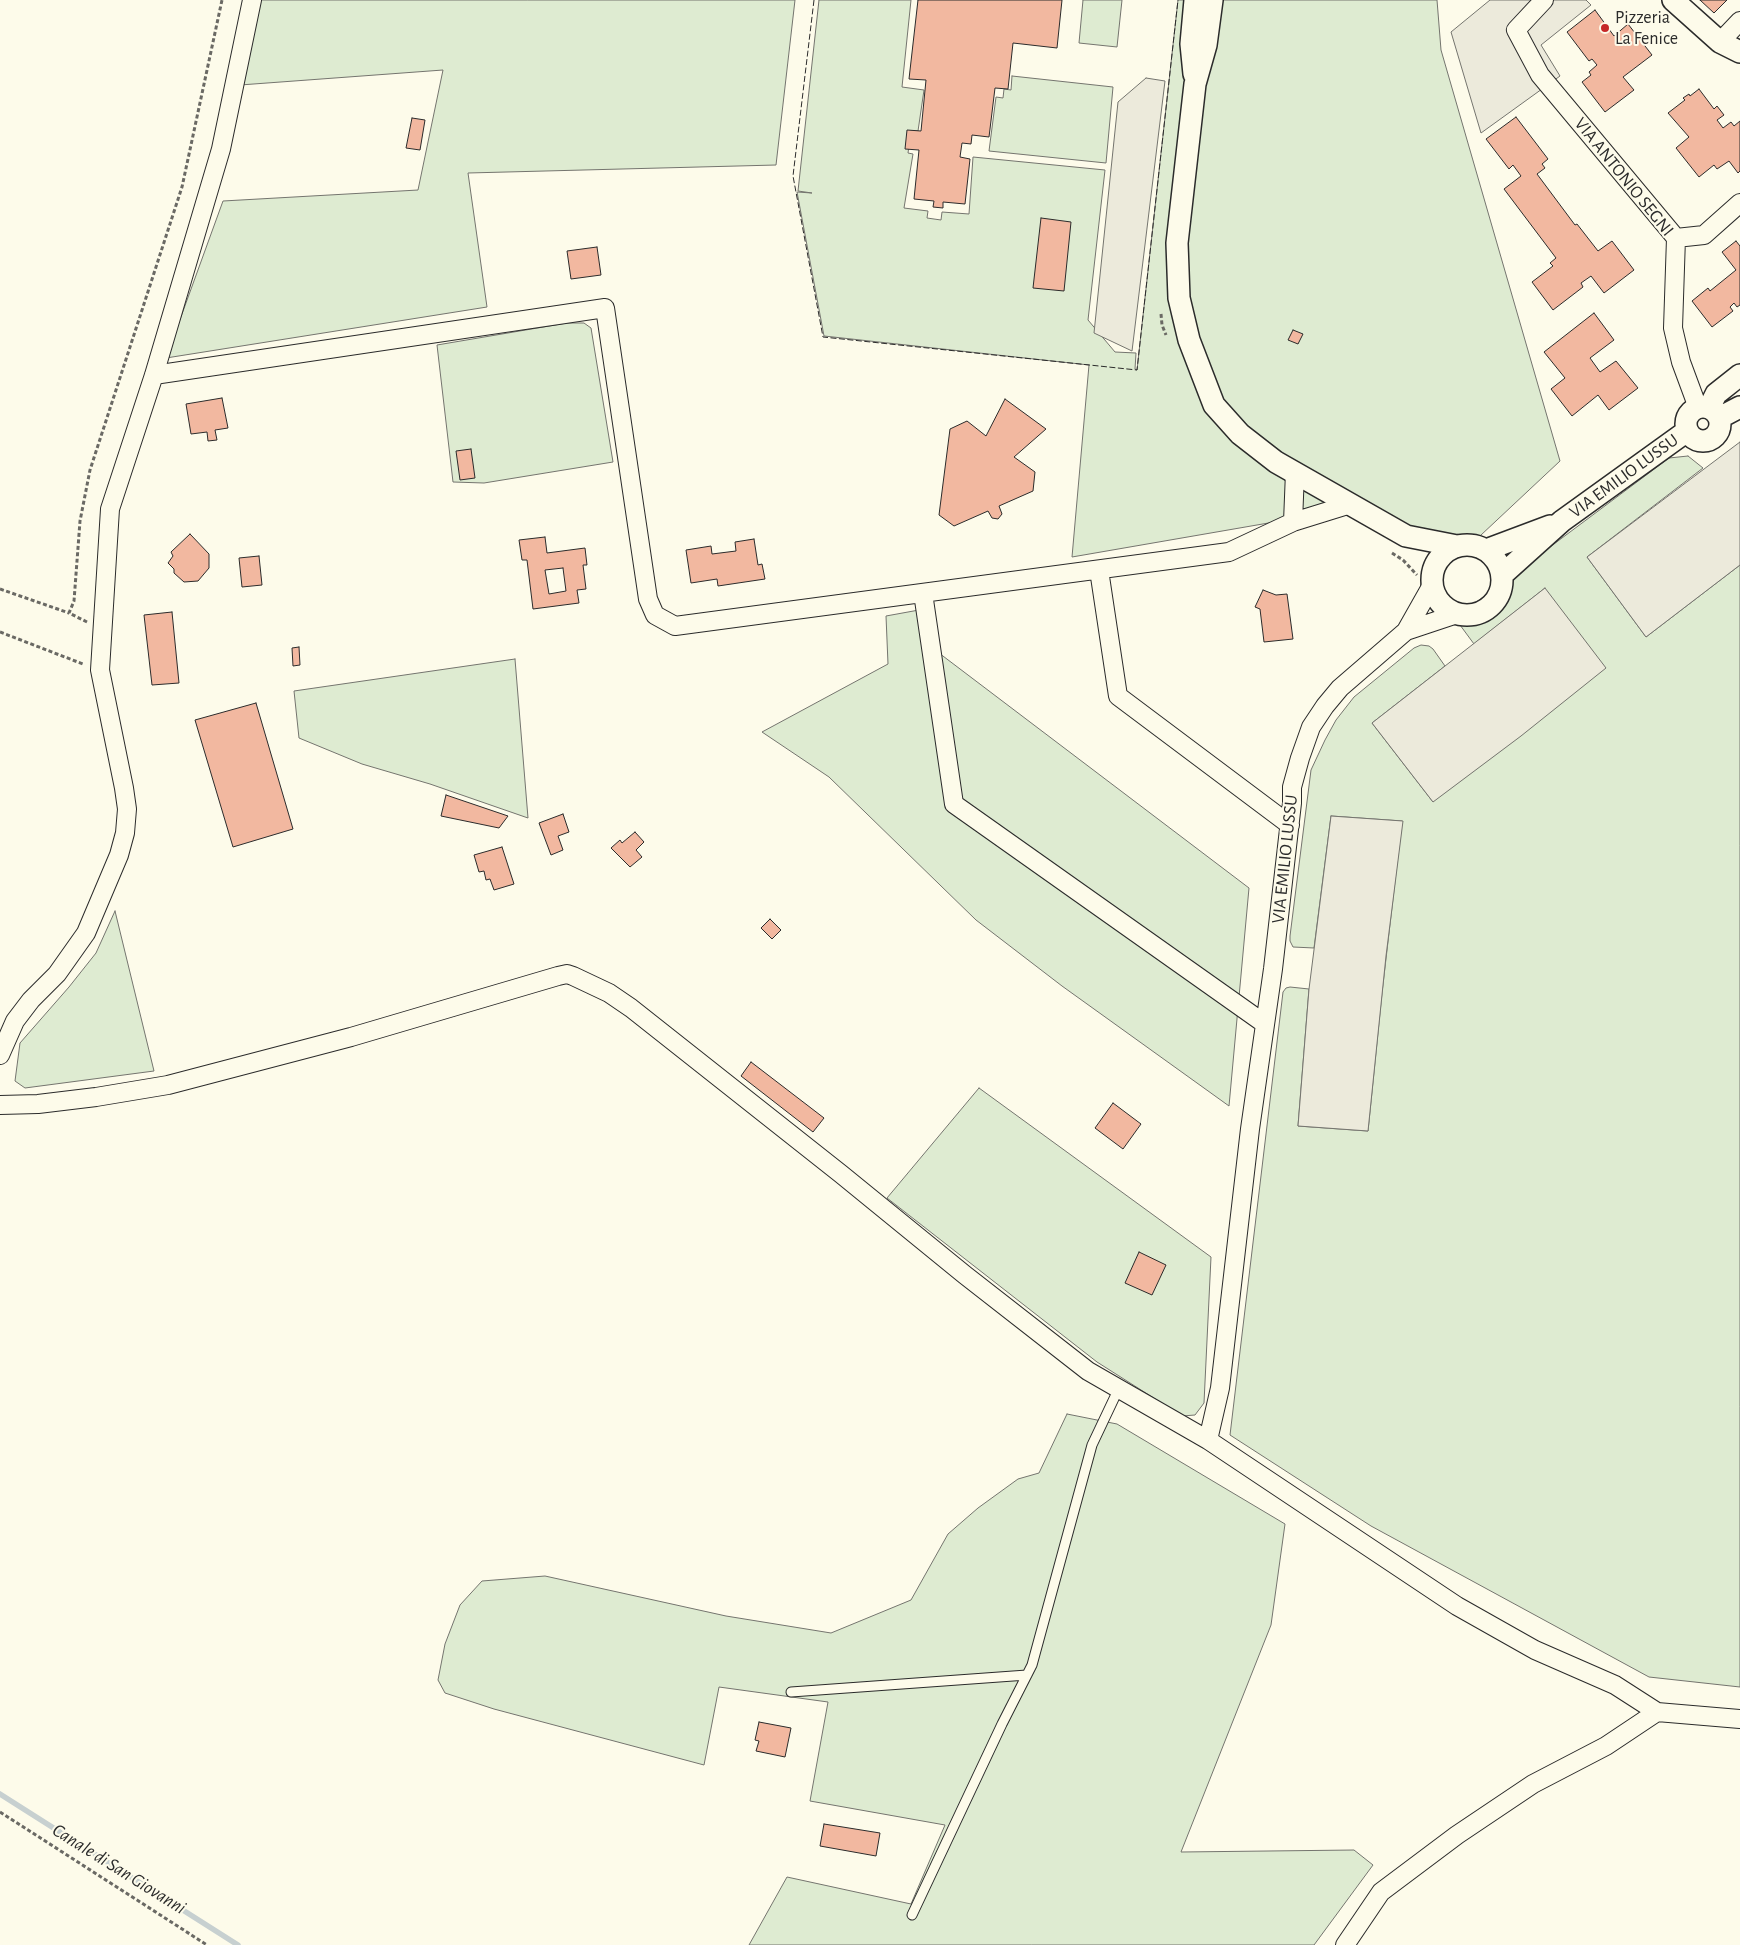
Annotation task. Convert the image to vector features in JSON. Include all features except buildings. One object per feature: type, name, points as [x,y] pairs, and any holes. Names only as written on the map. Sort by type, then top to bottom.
[{"type":"street","points":[[0,1055],[15,1021],[31,1000],[57,974],[86,933],[119,854],[125,833],[126,809],[124,788],[100,670],[110,509],[154,375],[221,148],[252,0]]},
{"type":"street","points":[[1195,84],[1191,44],[1196,0]]},
{"type":"street","points":[[1212,0],[1206,45],[1195,84],[1177,243],[1179,298],[1189,340],[1214,405],[1240,434],[1276,462],[1406,536],[1457,546],[1477,546],[1486,550],[1494,557],[1502,575],[1502,585],[1494,604],[1477,614],[1457,614],[1440,604],[1406,536]]},
{"type":"street","name":"VIA ANTONIO SEGNI","points":[[1544,0],[1516,30],[1540,75],[1676,238],[1673,328],[1681,362],[1709,411]]},
{"type":"street","points":[[1673,0],[1720,42],[1740,52]]},
{"type":"street","points":[[1720,42],[1740,21]]},
{"type":"street","points":[[1676,238],[1704,235],[1740,203]]},
{"type":"street","points":[[154,375],[605,308],[648,599],[655,615],[675,626],[1229,552],[1293,522],[1351,504]]},
{"type":"street","points":[[1709,411],[1716,394],[1740,375]]},
{"type":"street","points":[[1709,411],[1720,423],[1718,432],[1711,439],[1705,441],[1695,439],[1687,431],[1686,425],[1689,414],[1709,411],[1740,407]]},
{"type":"street","name":"VIA EMILIO LUSSU","points":[[1502,575],[1562,521],[1687,431]]},
{"type":"street","points":[[1293,522],[1295,472]]},
{"type":"street","name":"VIA EMILIO LUSSU","points":[[1486,550],[1562,521]]},
{"type":"street","points":[[1427,580],[1440,557],[1448,550],[1457,546]]},
{"type":"street","points":[[1099,570],[1118,696],[1290,825]]},
{"type":"street","name":"VIA EMILIO LUSSU","points":[[1406,631],[1427,580]]},
{"type":"street","points":[[923,593],[954,804],[1265,1024]]},
{"type":"street","name":"VIA EMILIO LUSSU","points":[[1208,1440],[1220,1388],[1250,1129],[1290,825],[1292,787],[1300,758],[1311,727],[1340,688],[1406,631],[1457,614]]},
{"type":"street","points":[[0,1105],[38,1104],[168,1085],[351,1037],[558,976],[567,974],[574,976],[609,993],[630,1008],[1088,1370],[1208,1440],[1457,1606],[1535,1650],[1615,1685],[1657,1712],[1740,1719]]},
{"type":"street","points":[[1345,1945],[1381,1892],[1457,1835],[1533,1784],[1606,1746],[1657,1712]]},
{"type":"lane","points":[[912,1915],[1002,1724],[1032,1665],[1092,1445],[1119,1388]]},
{"type":"lane","points":[[792,1692],[1027,1675]]},
{"type":"path","points":[[68,613],[74,601],[80,521],[90,470],[182,186],[222,0]]},
{"type":"path","points":[[1160,306],[1162,325],[1169,342]]},
{"type":"path","points":[[1386,549],[1410,567],[1416,574],[1427,580]]},
{"type":"path","points":[[0,589],[68,613],[102,629]]},
{"type":"path","points":[[0,632],[100,670]]},
{"type":"path","points":[[0,1812],[206,1945]]},
{"type":"green space","points":[[260,0],[795,0],[776,165],[468,173],[487,307],[166,358],[223,201],[418,190],[443,70],[240,85]]},
{"type":"green space","points":[[819,0],[911,0],[902,87],[924,90],[918,131],[911,131],[908,153],[913,154],[904,208],[928,211],[927,218],[941,220],[942,212],[969,214],[973,157],[1105,170],[1088,320],[1115,352],[1136,353],[1135,369],[1137,370],[1178,0],[1437,0],[1441,50],[1560,461],[1465,550],[1411,527],[1332,512],[1072,557],[1089,365],[824,336],[797,192],[812,193],[798,191]]},
{"type":"green space","points":[[1083,0],[1122,0],[1117,47],[1079,43]]},
{"type":"green space","points":[[1012,76],[1113,87],[1106,163],[989,151],[996,97],[1003,98],[1004,89],[1011,90]]},
{"type":"green space","points":[[567,323],[584,323],[591,328],[613,462],[484,483],[453,482],[437,345]]},
{"type":"green space","points":[[1688,456],[1703,468],[1587,557],[1646,637],[1740,565],[1740,1687],[1649,1677],[1371,1526],[1230,1435],[1283,992],[1286,988],[1309,989],[1298,1126],[1368,1131],[1402,821],[1331,816],[1314,948],[1293,947],[1290,936],[1311,770],[1325,740],[1336,720],[1354,697],[1414,648],[1421,645],[1429,646],[1445,666],[1372,723],[1433,802],[1545,588],[1474,644],[1460,625],[1459,619],[1463,612],[1669,458]]},
{"type":"green space","points":[[930,608],[935,650],[1249,888],[1229,1106],[1062,986],[976,920],[829,777],[762,732],[888,664],[886,616]]},
{"type":"green space","points":[[515,659],[528,818],[430,784],[362,764],[299,738],[294,691]]},
{"type":"green space","points":[[115,911],[154,1071],[25,1088],[15,1081],[20,1043],[96,953]]},
{"type":"green space","points":[[979,1088],[1211,1257],[1204,1403],[1195,1415],[1182,1416],[1097,1362],[887,1198]]},
{"type":"green space","points":[[1067,1414],[1117,1424],[1285,1524],[1271,1625],[1181,1852],[1354,1850],[1373,1865],[1314,1945],[749,1945],[787,1877],[911,1904],[945,1825],[810,1801],[828,1702],[719,1687],[704,1765],[494,1709],[445,1693],[438,1680],[445,1644],[460,1605],[482,1581],[545,1576],[726,1616],[831,1633],[911,1600],[948,1534],[978,1508],[1018,1479],[1039,1473]]},
{"type":"shaded area","points":[[1490,0],[1586,0],[1591,5],[1541,45],[1560,76],[1481,133],[1451,32]]},
{"type":"shaded area","points":[[1146,78],[1165,81],[1132,351],[1094,333],[1118,102]]},
{"type":"shaded area","points":[[1740,442],[1740,565],[1646,637],[1587,557]]},
{"type":"shaded area","points":[[1545,588],[1606,668],[1521,736],[1433,802],[1372,723]]},
{"type":"shaded area","points":[[1331,816],[1403,821],[1386,956],[1368,1131],[1298,1126],[1309,989]]},
{"type":"waterway","name":"Canale di San Giovanni","points":[[0,1794],[238,1945]]},
{"type":"fence","points":[[814,0],[793,176],[823,337],[1137,370],[1178,0]]},
{"type":"place","name":"Pizzeria La Fenice","points":[[1605,28]]}]
